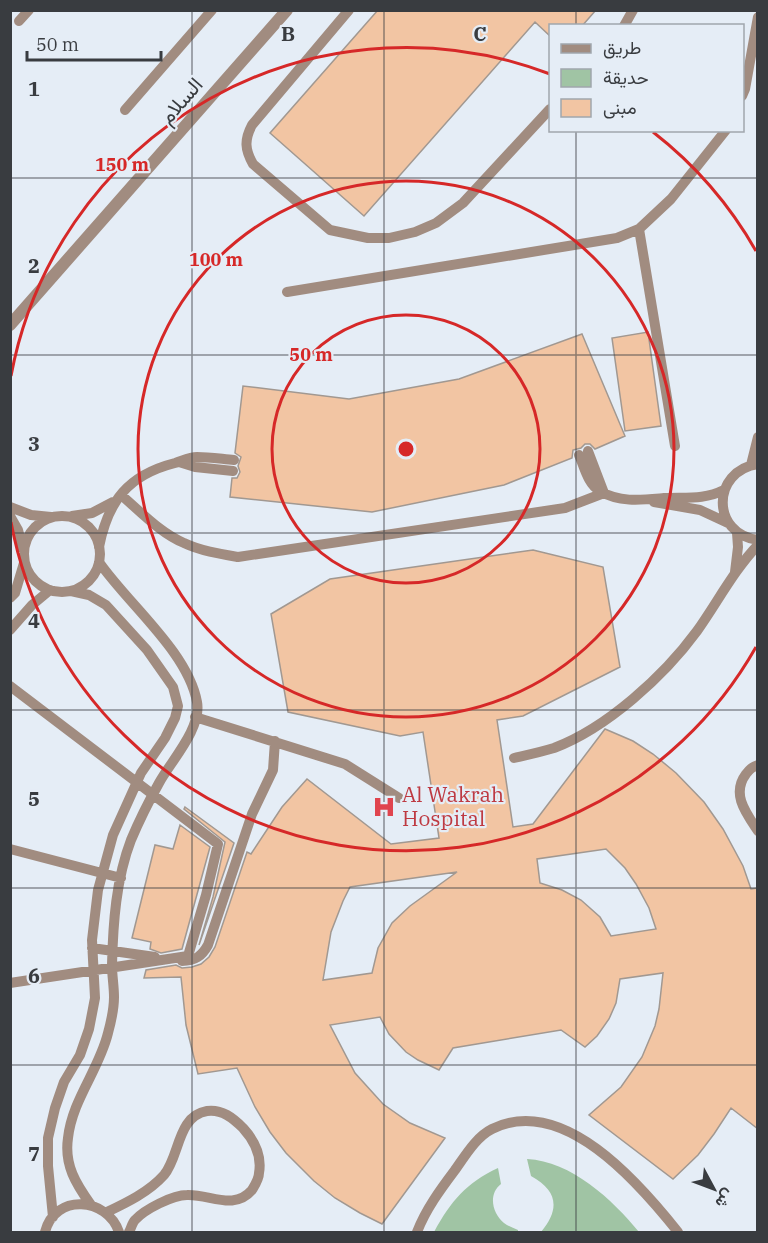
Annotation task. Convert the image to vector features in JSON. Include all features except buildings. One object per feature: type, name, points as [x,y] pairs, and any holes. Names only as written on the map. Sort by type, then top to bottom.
[{"type":"street","name":"السلام","points":[[10,325],[286,10]]},
{"type":"lane","points":[[20,21],[29,10]]},
{"type":"lane","points":[[125,110],[212,10]]},
{"type":"lane","points":[[349,10],[252,125],[245,144],[253,164],[330,230],[368,238],[388,238],[415,232],[436,223],[463,203],[549,110]]},
{"type":"lane","points":[[625,24],[633,10]]},
{"type":"lane","points":[[744,92],[758,17]]},
{"type":"lane","points":[[287,292],[616,238],[639,229],[671,199],[724,132]]},
{"type":"lane","points":[[639,229],[675,446]]},
{"type":"lane","points":[[758,437],[754,465],[739,470],[730,479],[724,490],[722,501],[723,513],[737,533],[749,539],[758,540]]},
{"type":"lane","points":[[583,453],[604,493],[621,499],[651,501],[705,497],[724,490]]},
{"type":"lane","points":[[10,507],[31,515],[52,517],[92,513],[117,498],[148,472],[178,462],[197,457],[233,466]]},
{"type":"lane","points":[[117,498],[182,543],[238,557],[566,508],[604,493]]},
{"type":"lane","points":[[99,547],[107,518],[117,498]]},
{"type":"lane","points":[[651,501],[668,506],[700,510],[728,523]]},
{"type":"lane","points":[[10,516],[18,530],[24,563],[29,575],[38,584],[61,592],[81,587],[89,580],[99,562],[96,536],[80,520],[69,516]]},
{"type":"lane","points":[[23,550],[32,529],[41,521],[52,517]]},
{"type":"lane","points":[[735,575],[737,533]]},
{"type":"lane","points":[[514,758],[554,748],[589,730],[623,706],[665,668],[688,642],[758,545]]},
{"type":"lane","points":[[91,1205],[75,1182],[69,1165],[67,1140],[73,1113],[97,1066],[108,1034],[114,999],[112,951],[116,894],[131,841],[160,782],[194,725],[198,705],[191,679],[162,638],[110,579],[99,562]]},
{"type":"lane","points":[[10,598],[15,593],[24,563]]},
{"type":"lane","points":[[10,630],[32,605],[50,590]]},
{"type":"lane","points":[[53,1217],[48,1137],[64,1082],[80,1055],[89,1029],[95,998],[92,948],[102,873],[113,835],[134,786],[165,738],[178,706],[173,687],[106,605],[89,595],[71,591]]},
{"type":"lane","points":[[10,686],[218,844],[188,956],[10,983]]},
{"type":"lane","points":[[195,717],[345,764],[399,798]]},
{"type":"lane","points":[[92,948],[185,962],[199,957],[204,952],[252,814],[273,770],[274,741]]},
{"type":"lane","points":[[758,765],[751,767],[740,782],[739,796],[758,831]]},
{"type":"lane","points":[[10,849],[121,878]]},
{"type":"lane","points":[[106,1212],[151,1187],[163,1176],[172,1164],[182,1132],[199,1113],[212,1111],[223,1113],[247,1132],[256,1145],[260,1160],[259,1175],[254,1187],[246,1196],[234,1200],[216,1200],[187,1195],[160,1203],[134,1221],[129,1233]]},
{"type":"lane","points":[[417,1233],[429,1205],[470,1148],[490,1130],[515,1121],[546,1124],[574,1133],[631,1178],[678,1233]]},
{"type":"lane","points":[[45,1233],[53,1217],[61,1210],[70,1206],[91,1205],[106,1212],[116,1223],[119,1233]]},
{"type":"green space","points":[[527,1159],[543,1161],[559,1167],[590,1184],[617,1207],[639,1232],[541,1232],[551,1216],[553,1201],[547,1188],[531,1176]]},
{"type":"green space","points":[[498,1168],[501,1184],[494,1193],[494,1209],[504,1223],[518,1232],[434,1232],[460,1194],[477,1180]]},
{"type":"place","name":"Al Wakrah Hospital","points":[[384,807]]}]
